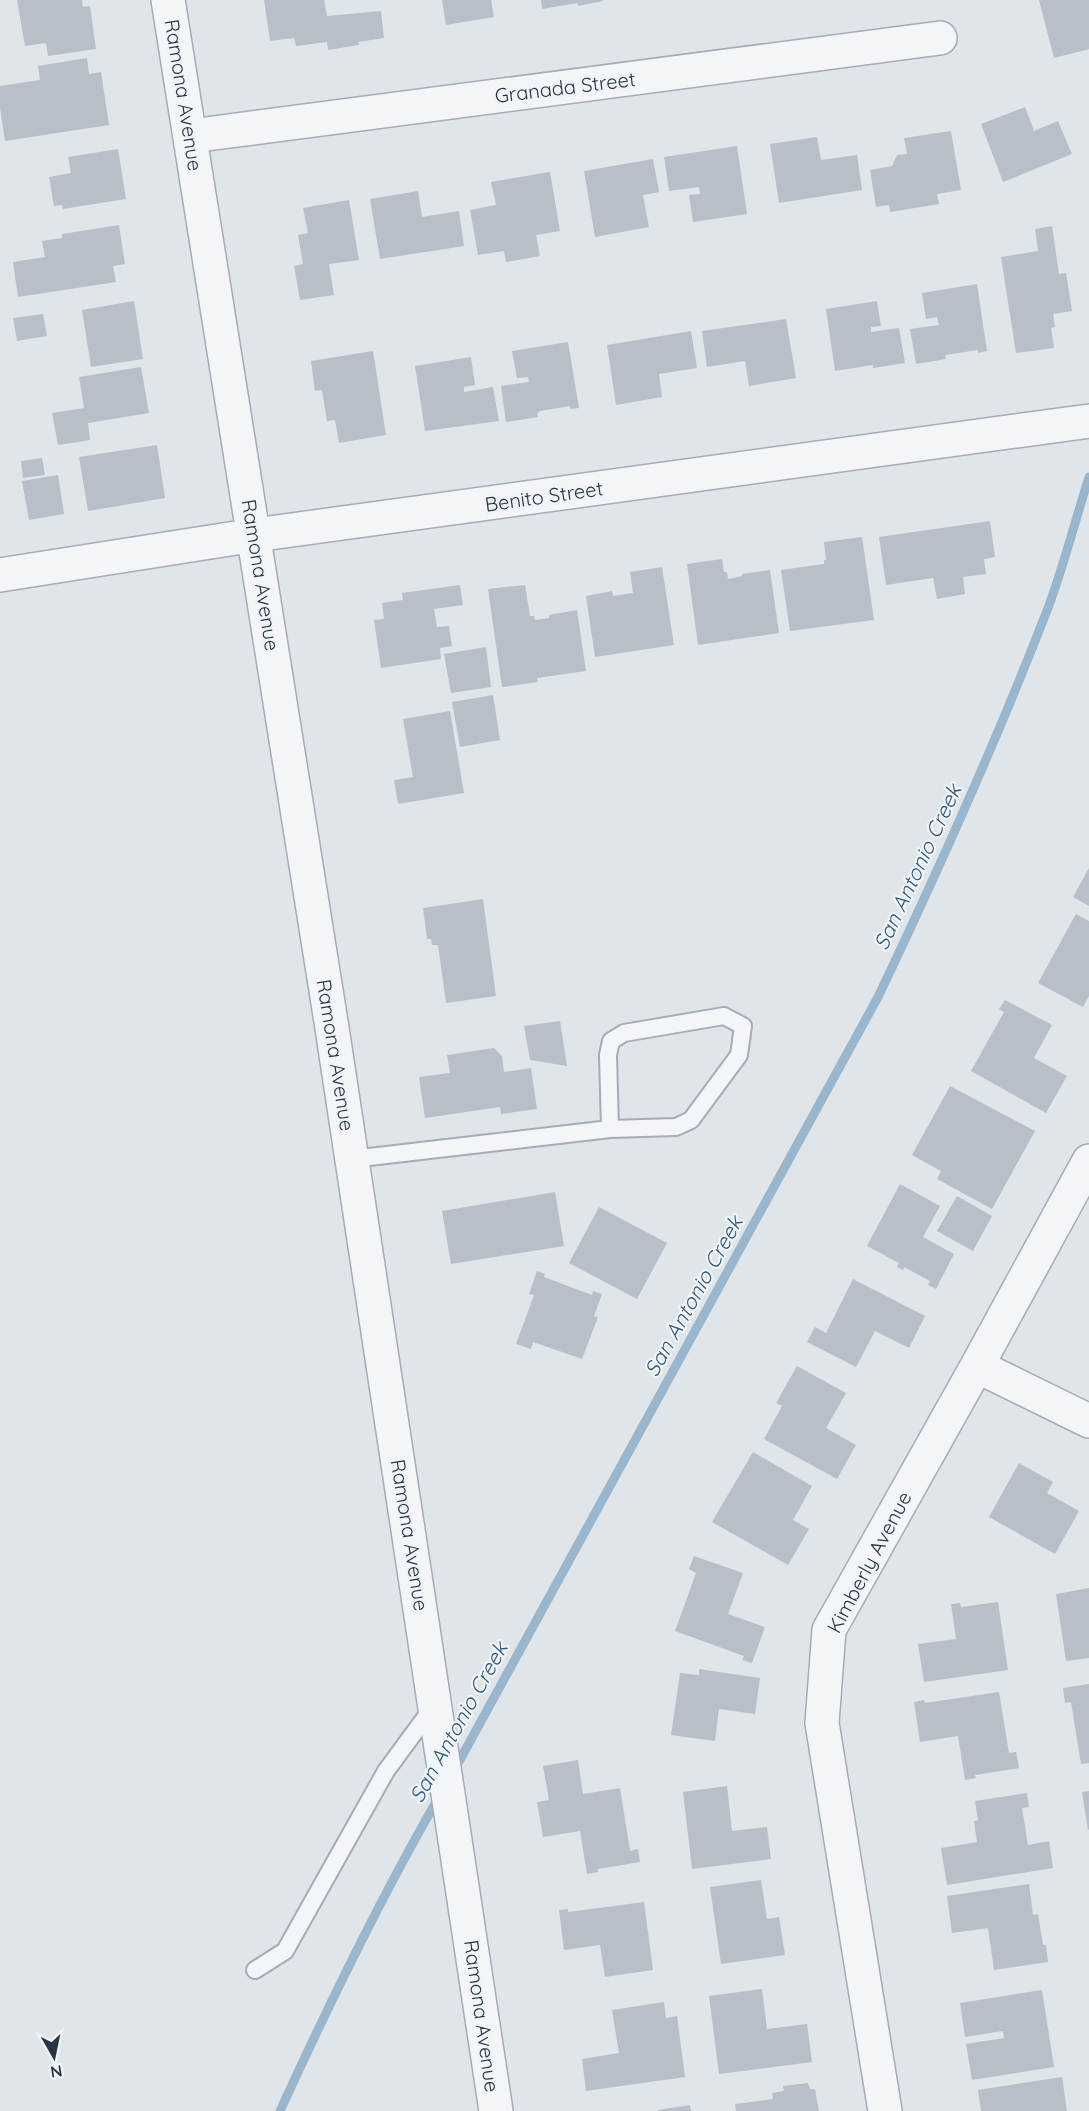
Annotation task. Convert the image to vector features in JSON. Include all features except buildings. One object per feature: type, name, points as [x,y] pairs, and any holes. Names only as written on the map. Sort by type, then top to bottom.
[{"type":"street","name":"Ramona Avenue","points":[[168,0],[255,535],[352,1159],[444,1753],[496,2111]]},
{"type":"street","name":"Granada Street","points":[[191,136],[940,38]]},
{"type":"street","name":"Benito Street","points":[[0,574],[255,535],[1089,421]]},
{"type":"street","name":"Kimberly Avenue","points":[[885,2111],[822,1723],[829,1630],[1089,1161]]},
{"type":"street","points":[[977,1366],[1089,1420]]},
{"type":"lane","points":[[352,1159],[610,1129],[676,1127],[691,1120],[739,1055],[743,1026],[724,1016],[624,1033],[611,1041],[608,1055],[610,1129]]},
{"type":"lane","points":[[255,1971],[285,1951],[386,1771],[436,1703]]},
{"type":"waterway","name":"San Antonio Creek","points":[[456,1767],[878,997],[967,804],[1029,657],[1054,592],[1089,477]]},
{"type":"waterway","name":"San Antonio Creek","points":[[280,2111],[356,1951],[440,1795]]}]
